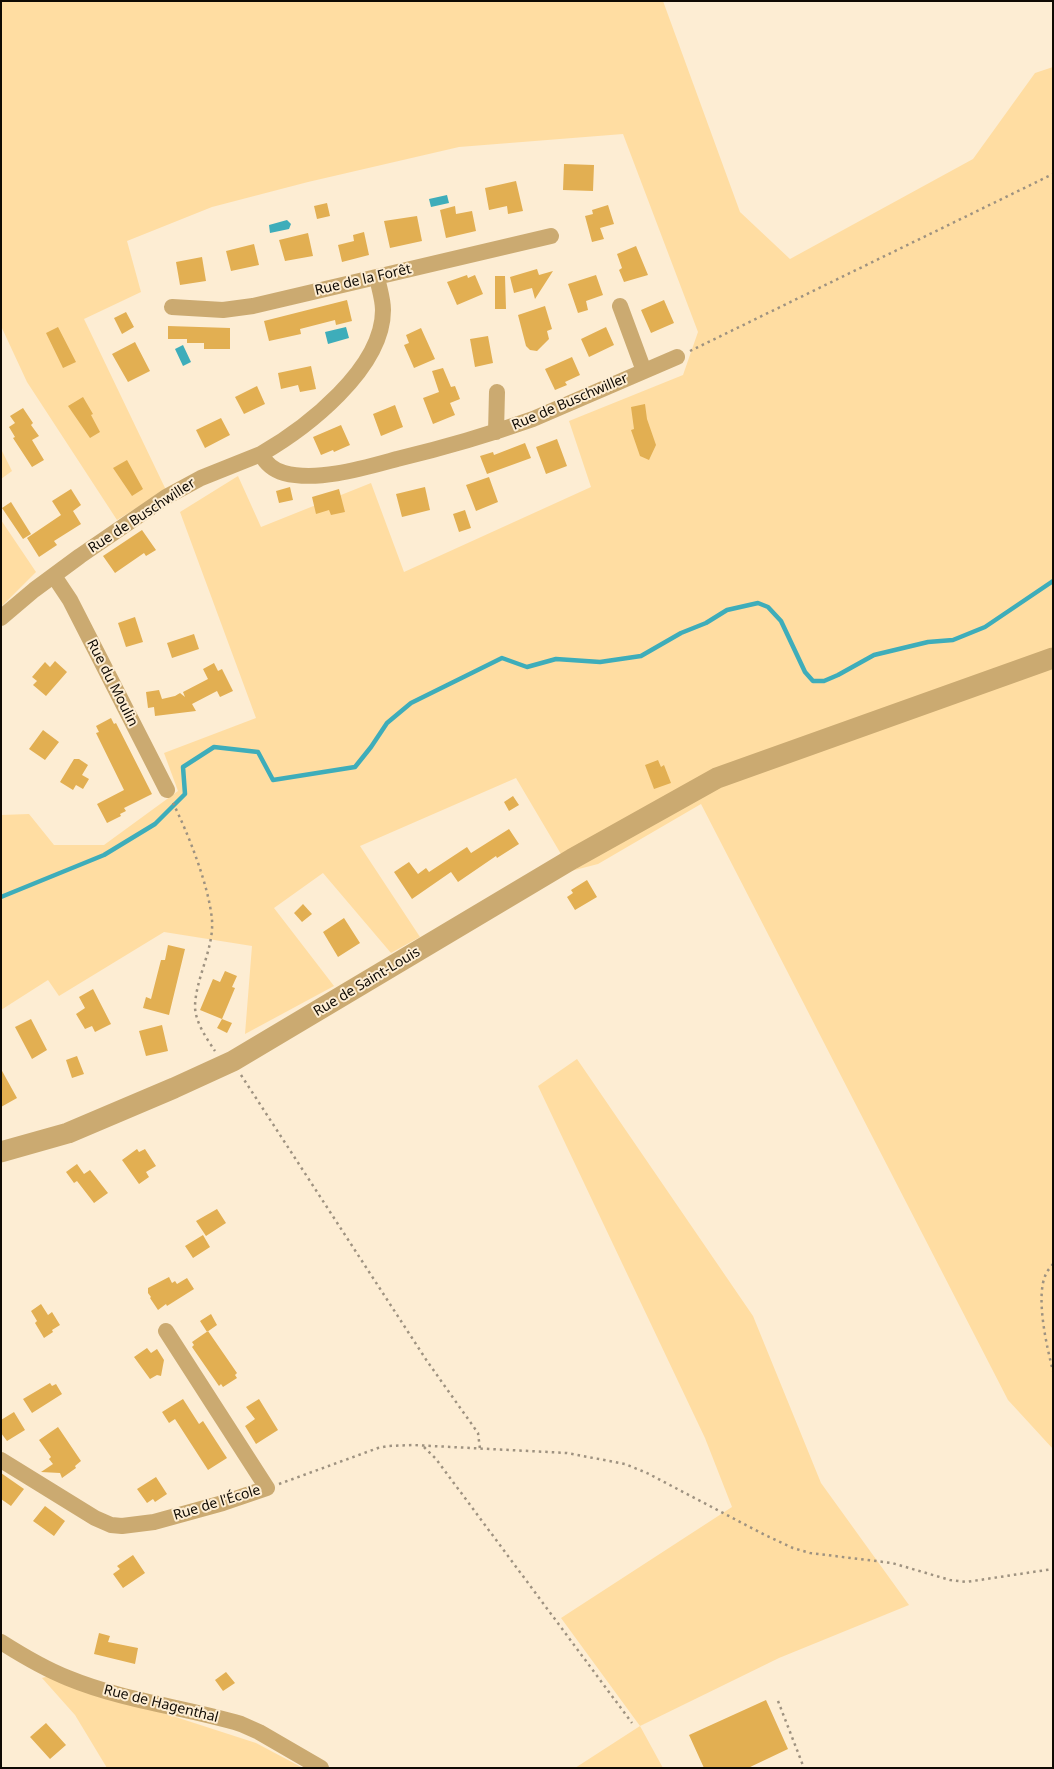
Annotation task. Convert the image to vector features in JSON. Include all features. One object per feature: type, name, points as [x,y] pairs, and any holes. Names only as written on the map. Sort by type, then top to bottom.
[{"type":"street","name":"Rue de la Forêt","points":[[172,307],[235,309],[551,236]]},
{"type":"street","points":[[261,454],[288,438],[318,415],[341,392],[363,365],[375,343],[382,322],[382,301],[377,277]]},
{"type":"street","name":"Rue de Buschwiller","points":[[620,306],[644,370]]},
{"type":"street","name":"Rue de Buschwiller","points":[[1,618],[34,590],[80,556],[184,487],[261,454],[272,468],[288,474],[312,475],[355,470],[496,432],[533,419],[677,357]]},
{"type":"street","name":"Rue de Buschwiller","points":[[496,432],[497,392]]},
{"type":"street","name":"Rue du Moulin","points":[[54,576],[70,600],[168,793]]},
{"type":"street","name":"Rue de Saint-Louis","points":[[1,1152],[68,1133],[229,1063],[580,854],[717,778],[1053,658]]},
{"type":"street","name":"Rue de l'École","points":[[1,1460],[95,1518],[111,1525],[122,1526],[154,1522],[223,1503],[267,1488],[166,1331]]},
{"type":"street","name":"Rue de Hagenthal","points":[[1,1642],[54,1672],[84,1684],[241,1724],[259,1732],[321,1768]]},
{"type":"path","points":[[677,357],[1053,174]]},
{"type":"path","points":[[168,793],[200,872],[212,920],[212,938],[195,1007],[200,1027],[229,1063],[427,1361],[478,1433],[480,1449]]},
{"type":"path","points":[[1053,1264],[1045,1275],[1041,1298],[1044,1329],[1053,1371]]},
{"type":"path","points":[[267,1488],[378,1448],[394,1445],[566,1453],[625,1464],[647,1473],[765,1535],[810,1553],[892,1563],[950,1580],[966,1582],[1053,1569]]},
{"type":"path","points":[[423,1445],[436,1459],[632,1723]]},
{"type":"path","points":[[778,1701],[804,1768]]},
{"type":"shaded area","points":[[1,1],[663,1],[740,212],[790,259],[973,159],[1035,73],[1053,67],[1053,1449],[1008,1400],[701,804],[598,864],[571,871],[516,778],[360,846],[420,937],[391,953],[323,873],[274,908],[334,986],[245,1034],[252,946],[164,932],[59,996],[48,980],[1,1010],[1,815],[29,814],[54,845],[104,845],[178,791],[164,753],[256,718],[180,512],[238,476],[261,527],[371,483],[404,572],[591,487],[569,421],[683,375],[698,332],[623,134],[459,147],[308,182],[212,207],[127,241],[141,292],[84,319],[166,490],[117,520],[27,382],[1,326]]},
{"type":"shaded area","points":[[1,449],[12,471],[1,479]]},
{"type":"shaded area","points":[[1,520],[36,572],[1,607]]},
{"type":"shaded area","points":[[577,1059],[753,1316],[821,1483],[909,1605],[779,1658],[640,1726],[561,1618],[732,1507],[705,1438],[538,1086]]},
{"type":"shaded area","points":[[49,1676],[256,1743],[303,1768],[107,1768],[75,1715],[42,1678]]},
{"type":"shaded area","points":[[640,1726],[663,1768],[575,1768]]},
{"type":"water","points":[[447,195],[449,203],[431,207],[429,199]]},
{"type":"water","points":[[287,220],[291,224],[289,229],[270,233],[269,225]]},
{"type":"water","points":[[346,327],[349,338],[328,344],[325,332]]},
{"type":"water","points":[[183,345],[191,362],[183,366],[175,349]]},
{"type":"building","points":[[564,164],[594,165],[593,191],[563,190]]},
{"type":"building","points":[[516,181],[523,211],[508,214],[507,206],[489,210],[485,188]]},
{"type":"building","points":[[327,203],[330,216],[317,219],[314,206]]},
{"type":"building","points":[[608,205],[614,224],[600,228],[604,239],[592,242],[585,216],[593,214],[592,210]]},
{"type":"building","points":[[455,206],[456,214],[472,211],[476,231],[446,238],[440,210]]},
{"type":"building","points":[[417,216],[422,241],[390,248],[384,221]]},
{"type":"building","points":[[364,232],[369,255],[342,262],[338,245],[354,241],[353,235]]},
{"type":"building","points":[[308,233],[313,256],[285,261],[279,240]]},
{"type":"building","points":[[254,244],[259,265],[231,271],[226,251]]},
{"type":"building","points":[[636,246],[648,275],[624,282],[619,270],[622,268],[617,254]]},
{"type":"building","points":[[202,257],[206,281],[180,285],[176,262]]},
{"type":"building","points":[[537,269],[539,275],[553,271],[535,299],[532,288],[514,293],[510,277]]},
{"type":"building","points":[[467,275],[468,278],[475,275],[483,294],[457,305],[447,282]]},
{"type":"building","points":[[596,275],[603,295],[586,301],[588,310],[578,313],[568,284]]},
{"type":"building","points":[[495,276],[505,276],[506,309],[495,309]]},
{"type":"building","points":[[347,300],[352,321],[336,325],[335,320],[300,329],[301,334],[269,341],[264,321]]},
{"type":"building","points":[[664,300],[674,323],[651,333],[641,310]]},
{"type":"building","points":[[545,306],[552,329],[547,331],[549,339],[537,351],[530,350],[526,346],[518,315]]},
{"type":"building","points":[[126,312],[134,327],[122,334],[114,318]]},
{"type":"building","points":[[168,326],[230,328],[230,349],[204,349],[204,343],[187,343],[187,339],[168,339]]},
{"type":"building","points":[[58,327],[76,362],[63,368],[46,333]]},
{"type":"building","points":[[606,327],[614,345],[589,357],[581,339]]},
{"type":"building","points":[[421,328],[435,359],[414,368],[404,345],[409,343],[406,335]]},
{"type":"building","points":[[488,336],[493,363],[475,367],[470,339]]},
{"type":"building","points":[[135,342],[150,371],[128,382],[112,354]]},
{"type":"building","points":[[572,357],[580,375],[565,382],[567,385],[555,390],[545,369]]},
{"type":"building","points":[[311,366],[316,389],[300,392],[298,385],[281,389],[278,373]]},
{"type":"building","points":[[443,368],[451,387],[455,386],[460,399],[450,403],[455,415],[433,424],[423,398],[439,392],[432,371]]},
{"type":"building","points":[[257,386],[265,404],[244,414],[235,397]]},
{"type":"building","points":[[83,397],[93,414],[91,415],[100,432],[90,438],[68,406]]},
{"type":"building","points":[[645,404],[647,419],[656,445],[649,460],[640,456],[631,430],[634,429],[631,407]]},
{"type":"building","points":[[395,405],[403,427],[381,436],[373,414]]},
{"type":"building","points":[[23,408],[39,436],[32,440],[44,460],[32,467],[13,438],[15,437],[9,427],[15,423],[10,416]]},
{"type":"building","points":[[221,418],[230,435],[205,448],[196,430]]},
{"type":"building","points":[[341,425],[350,445],[321,455],[313,437]]},
{"type":"building","points":[[557,439],[567,466],[546,474],[536,447]]},
{"type":"building","points":[[525,443],[531,458],[487,474],[480,456],[493,452],[494,455]]},
{"type":"building","points":[[127,460],[143,489],[132,496],[113,468]]},
{"type":"building","points":[[489,477],[498,502],[476,511],[466,485]]},
{"type":"building","points":[[290,487],[293,500],[279,503],[276,491]]},
{"type":"building","points":[[425,487],[430,510],[402,517],[396,494]]},
{"type":"building","points":[[71,489],[81,505],[73,511],[81,524],[54,541],[57,545],[39,557],[27,538],[61,515],[52,501]]},
{"type":"building","points":[[339,489],[345,512],[331,515],[329,510],[316,514],[312,497]]},
{"type":"building","points":[[11,502],[31,534],[23,539],[2,508]]},
{"type":"building","points":[[465,510],[471,528],[459,532],[453,514]]},
{"type":"building","points":[[142,530],[156,550],[146,556],[144,553],[115,573],[103,556]]},
{"type":"building","points":[[135,617],[143,642],[126,647],[118,623]]},
{"type":"building","points":[[194,634],[199,649],[172,658],[167,643]]},
{"type":"building","points":[[55,661],[67,672],[46,696],[33,685],[37,681],[32,677],[45,662],[50,667]]},
{"type":"building","points":[[214,663],[218,671],[222,669],[233,691],[220,697],[217,691],[192,704],[196,711],[155,716],[154,707],[148,708],[146,692],[159,690],[162,699],[180,693],[185,697],[183,692],[208,679],[203,669]]},
{"type":"building","points":[[111,718],[114,724],[116,723],[152,794],[124,808],[126,811],[120,814],[121,816],[107,823],[97,804],[124,790],[96,733],[99,732],[96,726]]},
{"type":"building","points":[[43,730],[59,742],[45,760],[29,749]]},
{"type":"building","points":[[74,759],[79,759],[88,765],[82,775],[89,779],[83,789],[76,785],[73,790],[60,782]]},
{"type":"building","points":[[658,760],[661,767],[664,765],[671,783],[654,789],[645,765]]},
{"type":"building","points":[[513,796],[519,805],[509,811],[504,802]]},
{"type":"building","points":[[509,829],[519,844],[497,858],[496,856],[458,882],[451,872],[412,899],[394,872],[409,862],[418,874],[426,868],[429,872],[467,847],[471,853]]},
{"type":"building","points":[[587,880],[597,897],[575,910],[567,897],[573,893],[571,890]]},
{"type":"building","points":[[303,904],[312,914],[302,922],[294,913]]},
{"type":"building","points":[[344,918],[360,943],[338,957],[323,932]]},
{"type":"building","points":[[168,945],[185,949],[169,1015],[143,1008],[146,997],[151,999],[161,960],[165,960]]},
{"type":"building","points":[[225,971],[237,976],[232,987],[235,988],[222,1019],[200,1010],[213,979],[220,982]]},
{"type":"building","points":[[93,989],[111,1024],[95,1032],[92,1026],[85,1029],[76,1014],[85,1008],[79,997]]},
{"type":"building","points":[[31,1019],[47,1050],[32,1059],[15,1027]]},
{"type":"building","points":[[222,1019],[232,1023],[227,1033],[217,1028]]},
{"type":"building","points":[[162,1025],[168,1051],[146,1056],[139,1031]]},
{"type":"building","points":[[77,1056],[84,1074],[72,1078],[66,1060]]},
{"type":"building","points":[[1,1069],[17,1098],[1,1107]]},
{"type":"building","points":[[137,1149],[139,1152],[145,1149],[156,1166],[146,1172],[149,1177],[139,1184],[122,1160]]},
{"type":"building","points":[[77,1164],[84,1174],[90,1170],[108,1193],[94,1203],[77,1181],[74,1183],[66,1172]]},
{"type":"building","points":[[217,1209],[226,1223],[206,1236],[196,1221]]},
{"type":"building","points":[[203,1235],[210,1247],[193,1258],[185,1246]]},
{"type":"building","points":[[169,1277],[172,1283],[175,1281],[177,1284],[187,1278],[194,1289],[158,1310],[150,1298],[148,1288]]},
{"type":"building","points":[[41,1304],[48,1315],[52,1312],[60,1325],[44,1338],[35,1323],[37,1321],[31,1311]]},
{"type":"building","points":[[211,1314],[217,1325],[207,1332],[200,1321]]},
{"type":"building","points":[[208,1331],[237,1373],[235,1375],[237,1378],[223,1387],[221,1384],[219,1386],[192,1347],[194,1345],[192,1342]]},
{"type":"building","points":[[147,1348],[151,1353],[157,1349],[164,1360],[161,1376],[157,1375],[150,1379],[134,1357]]},
{"type":"building","points":[[50,1383],[52,1386],[56,1384],[62,1394],[32,1413],[23,1399]]},
{"type":"building","points":[[183,1399],[199,1424],[203,1421],[227,1458],[208,1470],[175,1419],[169,1423],[162,1412]]},
{"type":"building","points":[[259,1399],[278,1430],[256,1444],[245,1426],[255,1419],[246,1407]]},
{"type":"building","points":[[14,1412],[25,1430],[7,1441],[1,1433],[1,1420]]},
{"type":"building","points":[[58,1427],[81,1461],[75,1466],[76,1468],[62,1478],[60,1473],[41,1472],[53,1464],[49,1459],[51,1457],[39,1440]]},
{"type":"building","points":[[1,1473],[24,1489],[11,1506],[1,1499]]},
{"type":"building","points":[[156,1477],[167,1494],[155,1502],[153,1499],[147,1503],[137,1489]]},
{"type":"building","points":[[45,1506],[65,1521],[54,1536],[33,1521]]},
{"type":"building","points":[[133,1555],[145,1573],[123,1588],[113,1574],[120,1569],[117,1566]]},
{"type":"building","points":[[99,1633],[110,1636],[108,1642],[138,1648],[135,1664],[94,1654]]},
{"type":"building","points":[[226,1672],[235,1683],[223,1691],[215,1680]]},
{"type":"building","points":[[766,1700],[788,1749],[748,1768],[704,1768],[689,1735]]},
{"type":"building","points":[[46,1723],[66,1745],[50,1759],[30,1737]]},
{"type":"waterway","points":[[1,897],[104,855],[155,824],[185,794],[183,767],[214,747],[258,752],[273,780],[355,767],[387,723],[411,703],[502,658],[527,667],[556,659],[600,662],[641,656],[681,633],[706,623],[727,610],[758,603],[768,607],[781,621],[805,672],[813,681],[824,681],[874,655],[928,642],[953,640],[985,627],[1053,581]]}]
